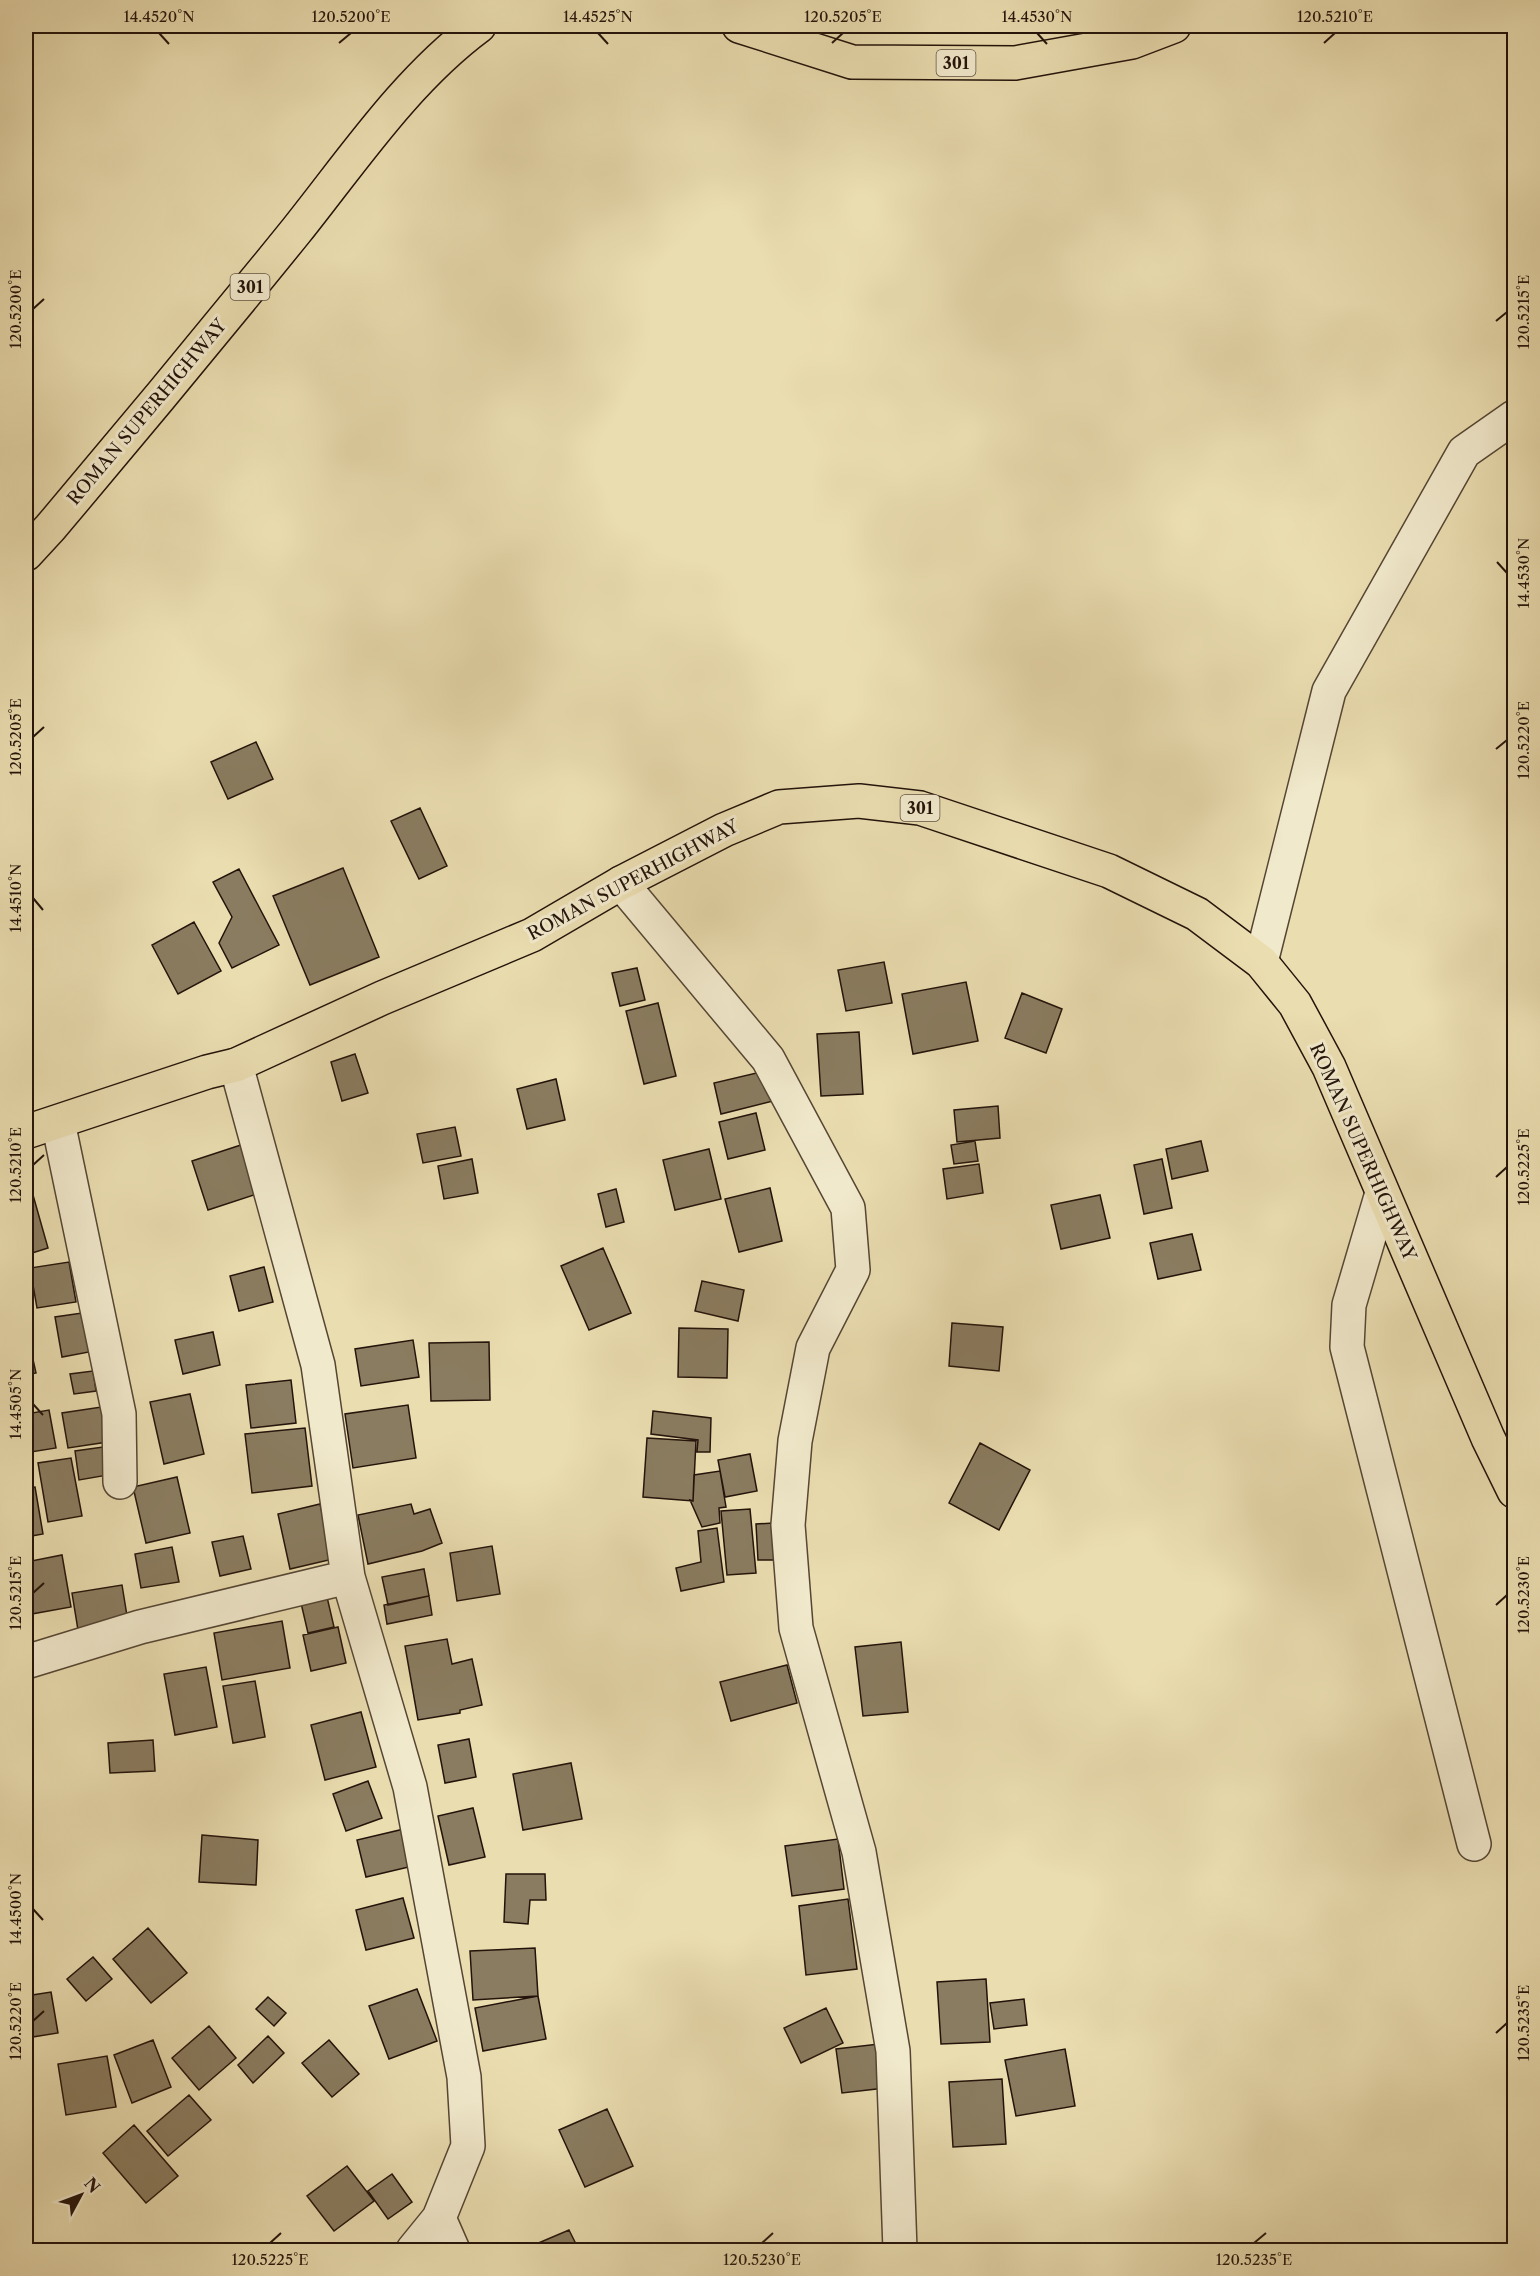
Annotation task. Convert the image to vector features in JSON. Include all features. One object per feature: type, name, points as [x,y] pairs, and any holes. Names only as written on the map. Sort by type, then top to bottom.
[{"type":"main road","name":"ROMAN SUPERHIGHWAY","points":[[26,554],[200,349],[386,118],[447,49],[479,26]]},
{"type":"main road","name":"301","points":[[739,26],[852,62],[1015,63],[1132,42],[1174,26]]},
{"type":"main road","name":"ROMAN SUPERHIGHWAY","points":[[26,1132],[207,1072],[236,1065],[382,998],[532,935],[621,884],[724,830],[779,807],[869,802],[920,808],[1109,872],[1197,914],[1261,962],[1294,1004],[1329,1067],[1488,1438],[1515,1491]]},
{"type":"street","points":[[1261,962],[1329,691],[1464,452],[1515,417]]},
{"type":"street","points":[[621,884],[768,1059],[848,1208],[853,1270],[813,1348],[795,1441],[788,1526],[796,1628],[859,1852],[893,2051],[900,2250]]},
{"type":"street","points":[[236,1065],[318,1365],[348,1577],[410,1786],[464,2077],[468,2146],[439,2218],[413,2250]]},
{"type":"street","points":[[58,1122],[119,1414],[120,1482]]},
{"type":"street","points":[[1382,1193],[1349,1305],[1347,1347],[1474,1844]]},
{"type":"street","points":[[26,1662],[140,1627],[348,1577]]},
{"type":"street","points":[[439,2218],[453,2250]]},
{"type":"building","points":[[256,742],[273,779],[228,799],[211,762]]},
{"type":"building","points":[[420,808],[447,866],[419,879],[391,821]]},
{"type":"building","points":[[343,868],[379,957],[310,985],[273,896]]},
{"type":"building","points":[[239,869],[279,945],[232,968],[219,943],[232,917],[213,882]]},
{"type":"building","points":[[194,922],[221,971],[178,994],[152,945]]},
{"type":"building","points":[[884,962],[892,1003],[846,1011],[838,970]]},
{"type":"building","points":[[637,968],[645,1000],[620,1006],[612,973]]},
{"type":"building","points":[[966,982],[978,1041],[913,1054],[902,994]]},
{"type":"building","points":[[1022,993],[1062,1009],[1046,1053],[1005,1038]]},
{"type":"building","points":[[658,1003],[676,1076],[644,1084],[626,1011]]},
{"type":"building","points":[[859,1032],[863,1094],[821,1096],[817,1034]]},
{"type":"building","points":[[355,1054],[368,1093],[342,1101],[331,1062]]},
{"type":"building","points":[[765,1071],[773,1101],[721,1114],[714,1083]]},
{"type":"building","points":[[556,1079],[565,1120],[527,1129],[517,1089]]},
{"type":"building","points":[[998,1106],[1000,1138],[957,1142],[954,1110]]},
{"type":"building","points":[[756,1113],[765,1150],[728,1159],[719,1122]]},
{"type":"building","points":[[455,1127],[461,1156],[423,1163],[417,1134]]},
{"type":"building","points":[[975,1141],[978,1161],[954,1164],[951,1145]]},
{"type":"building","points":[[1201,1141],[1208,1171],[1172,1179],[1166,1149]]},
{"type":"building","points":[[250,1142],[266,1191],[208,1210],[192,1161]]},
{"type":"building","points":[[709,1149],[721,1199],[675,1210],[663,1160]]},
{"type":"building","points":[[472,1159],[478,1193],[444,1199],[438,1166]]},
{"type":"building","points":[[1162,1159],[1172,1208],[1144,1214],[1134,1165]]},
{"type":"building","points":[[979,1164],[983,1193],[947,1199],[943,1169]]},
{"type":"building","points":[[770,1188],[782,1241],[739,1252],[725,1199]]},
{"type":"building","points":[[616,1189],[624,1222],[606,1227],[598,1194]]},
{"type":"building","points":[[33,1195],[48,1248],[26,1255],[26,1197]]},
{"type":"building","points":[[1100,1195],[1110,1238],[1061,1249],[1051,1205]]},
{"type":"building","points":[[1192,1234],[1201,1270],[1158,1279],[1150,1243]]},
{"type":"building","points":[[603,1248],[631,1313],[589,1330],[561,1266]]},
{"type":"building","points":[[69,1262],[76,1302],[37,1308],[30,1268]]},
{"type":"building","points":[[264,1267],[273,1302],[239,1311],[230,1276]]},
{"type":"building","points":[[702,1281],[744,1290],[738,1321],[695,1311]]},
{"type":"building","points":[[82,1313],[89,1352],[62,1357],[55,1317]]},
{"type":"building","points":[[952,1323],[1003,1327],[999,1371],[949,1366]]},
{"type":"building","points":[[679,1328],[728,1329],[727,1378],[678,1377]]},
{"type":"building","points":[[213,1332],[220,1365],[183,1374],[175,1340]]},
{"type":"building","points":[[413,1340],[419,1377],[361,1386],[355,1349]]},
{"type":"building","points":[[489,1342],[490,1400],[431,1401],[429,1343]]},
{"type":"building","points":[[30,1346],[36,1373],[26,1375],[26,1347]]},
{"type":"building","points":[[93,1371],[96,1391],[74,1394],[70,1374]]},
{"type":"building","points":[[291,1380],[296,1423],[251,1428],[246,1385]]},
{"type":"building","points":[[190,1394],[204,1454],[164,1464],[150,1402]]},
{"type":"building","points":[[408,1405],[416,1458],[353,1468],[345,1414]]},
{"type":"building","points":[[108,1406],[114,1441],[68,1448],[62,1413]]},
{"type":"building","points":[[49,1410],[56,1448],[31,1452],[26,1414]]},
{"type":"building","points":[[653,1411],[711,1418],[710,1452],[697,1452],[698,1440],[651,1434]]},
{"type":"building","points":[[305,1428],[312,1486],[252,1493],[245,1434]]},
{"type":"building","points":[[647,1438],[696,1441],[693,1501],[643,1497]]},
{"type":"building","points":[[980,1443],[1030,1470],[999,1530],[949,1503]]},
{"type":"building","points":[[103,1447],[108,1475],[79,1480],[75,1451]]},
{"type":"building","points":[[750,1454],[757,1491],[725,1497],[718,1460]]},
{"type":"building","points":[[71,1458],[82,1516],[48,1522],[38,1463]]},
{"type":"building","points":[[720,1471],[726,1507],[719,1508],[720,1523],[702,1527],[690,1500],[693,1501],[694,1475]]},
{"type":"building","points":[[177,1477],[190,1533],[146,1543],[133,1487]]},
{"type":"building","points":[[35,1487],[43,1534],[26,1537],[26,1488]]},
{"type":"building","points":[[320,1504],[333,1559],[290,1569],[278,1514]]},
{"type":"building","points":[[411,1504],[414,1514],[430,1509],[442,1543],[422,1551],[368,1564],[358,1515]]},
{"type":"building","points":[[750,1509],[756,1573],[727,1575],[721,1511]]},
{"type":"building","points":[[773,1523],[775,1560],[758,1560],[756,1524]]},
{"type":"building","points":[[717,1528],[724,1582],[681,1591],[676,1568],[701,1562],[698,1531]]},
{"type":"building","points":[[243,1536],[251,1569],[220,1576],[212,1542]]},
{"type":"building","points":[[492,1546],[500,1594],[457,1601],[450,1553]]},
{"type":"building","points":[[172,1547],[179,1582],[141,1588],[135,1554]]},
{"type":"building","points":[[62,1555],[71,1607],[26,1615],[26,1562]]},
{"type":"building","points":[[424,1569],[429,1596],[388,1605],[382,1577]]},
{"type":"building","points":[[122,1585],[128,1622],[78,1630],[72,1593]]},
{"type":"building","points":[[429,1596],[432,1615],[387,1624],[384,1605]]},
{"type":"building","points":[[327,1597],[334,1627],[308,1633],[301,1603]]},
{"type":"building","points":[[282,1621],[290,1668],[222,1680],[214,1633]]},
{"type":"building","points":[[338,1627],[346,1663],[311,1671],[303,1635]]},
{"type":"building","points":[[447,1639],[452,1664],[472,1659],[482,1705],[460,1710],[460,1713],[418,1720],[405,1646]]},
{"type":"building","points":[[901,1642],[908,1712],[863,1716],[855,1647]]},
{"type":"building","points":[[787,1665],[797,1703],[731,1721],[720,1682]]},
{"type":"building","points":[[206,1667],[217,1727],[175,1735],[164,1674]]},
{"type":"building","points":[[255,1681],[265,1737],[233,1743],[223,1686]]},
{"type":"building","points":[[361,1712],[376,1767],[325,1780],[311,1725]]},
{"type":"building","points":[[469,1739],[476,1777],[445,1783],[438,1745]]},
{"type":"building","points":[[153,1740],[155,1771],[110,1773],[108,1743]]},
{"type":"building","points":[[571,1763],[582,1819],[523,1830],[513,1774]]},
{"type":"building","points":[[368,1781],[382,1818],[346,1831],[333,1794]]},
{"type":"building","points":[[473,1808],[485,1857],[449,1865],[438,1816]]},
{"type":"building","points":[[404,1829],[413,1866],[366,1877],[357,1840]]},
{"type":"building","points":[[202,1835],[258,1840],[256,1885],[199,1882]]},
{"type":"building","points":[[838,1839],[844,1889],[792,1896],[785,1846]]},
{"type":"building","points":[[506,1874],[545,1874],[546,1900],[530,1900],[528,1924],[504,1922]]},
{"type":"building","points":[[403,1898],[414,1938],[366,1950],[356,1910]]},
{"type":"building","points":[[848,1899],[857,1969],[806,1975],[799,1906]]},
{"type":"building","points":[[148,1928],[187,1973],[151,2003],[113,1959]]},
{"type":"building","points":[[535,1948],[538,1996],[473,2000],[470,1951]]},
{"type":"building","points":[[93,1957],[112,1979],[86,2001],[67,1979]]},
{"type":"building","points":[[986,1979],[990,2042],[941,2044],[937,1982]]},
{"type":"building","points":[[417,1989],[437,2041],[389,2059],[369,2006]]},
{"type":"building","points":[[51,1992],[58,2033],[26,2038],[26,1996]]},
{"type":"building","points":[[538,1996],[546,2039],[483,2051],[475,2008]]},
{"type":"building","points":[[268,1997],[286,2013],[274,2026],[256,2009]]},
{"type":"building","points":[[1024,1999],[1027,2025],[994,2029],[990,2003]]},
{"type":"building","points":[[826,2008],[843,2043],[801,2063],[784,2028]]},
{"type":"building","points":[[209,2026],[236,2058],[199,2090],[172,2058]]},
{"type":"building","points":[[268,2036],[284,2053],[253,2083],[238,2065]]},
{"type":"building","points":[[153,2040],[171,2087],[132,2103],[114,2055]]},
{"type":"building","points":[[329,2040],[359,2074],[332,2097],[302,2063]]},
{"type":"building","points":[[879,2044],[885,2088],[842,2093],[836,2049]]},
{"type":"building","points":[[1065,2049],[1075,2106],[1016,2116],[1005,2060]]},
{"type":"building","points":[[107,2056],[116,2107],[66,2115],[58,2064]]},
{"type":"building","points":[[1002,2079],[1006,2144],[953,2147],[949,2082]]},
{"type":"building","points":[[189,2095],[211,2120],[168,2156],[147,2131]]},
{"type":"building","points":[[607,2109],[633,2166],[585,2187],[559,2130]]},
{"type":"building","points":[[134,2125],[178,2176],[146,2203],[103,2153]]},
{"type":"building","points":[[347,2166],[374,2201],[334,2231],[307,2196]]},
{"type":"building","points":[[392,2174],[412,2202],[388,2219],[368,2191]]},
{"type":"building","points":[[569,2230],[579,2250],[522,2250]]}]
